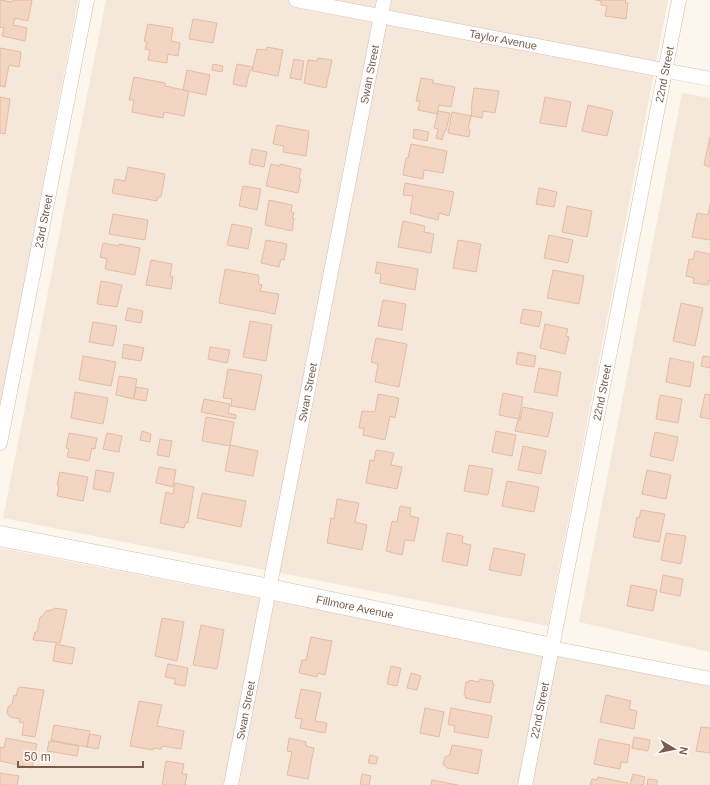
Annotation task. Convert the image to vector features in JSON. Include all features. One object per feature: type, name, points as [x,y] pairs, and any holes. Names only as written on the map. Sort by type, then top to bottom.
[{"type":"street","name":"23rd Street","points":[[0,443],[87,0]]},
{"type":"street","name":"Taylor Avenue","points":[[296,0],[710,79]]},
{"type":"street","name":"Swan Street","points":[[231,785],[384,0]]},
{"type":"street","name":"22nd Street","points":[[525,785],[679,0]]},
{"type":"street","name":"Fillmore Avenue","points":[[0,536],[710,679]]},
{"type":"shaded area","points":[[0,0],[78,0],[0,410]]},
{"type":"shaded area","points":[[106,0],[668,0],[548,626],[3,518]]},
{"type":"shaded area","points":[[682,93],[710,98],[710,652],[579,622]]},
{"type":"shaded area","points":[[0,548],[710,686],[710,785],[0,785]]},
{"type":"building","points":[[0,0],[12,2],[13,0],[32,0],[28,21],[15,18],[13,25],[27,28],[25,41],[2,36],[4,28],[0,27]]},
{"type":"building","points":[[595,0],[626,0],[625,3],[628,3],[626,19],[605,16],[607,6],[601,5],[601,1]]},
{"type":"building","points":[[193,19],[217,23],[213,43],[189,39]]},
{"type":"building","points":[[148,24],[173,28],[171,41],[180,43],[178,56],[168,54],[167,63],[148,60],[150,50],[145,49],[147,42],[144,41]]},
{"type":"building","points":[[267,47],[283,50],[278,76],[252,71],[257,49],[266,50]]},
{"type":"building","points":[[0,48],[21,52],[19,67],[9,65],[5,87],[0,86]]},
{"type":"building","points":[[318,58],[332,60],[326,88],[304,83],[308,60],[317,61]]},
{"type":"building","points":[[294,59],[304,61],[301,80],[290,78]]},
{"type":"building","points":[[213,64],[223,66],[222,72],[212,70]]},
{"type":"building","points":[[237,64],[253,67],[252,70],[250,70],[246,87],[233,84]]},
{"type":"building","points":[[187,70],[210,75],[206,95],[183,90]]},
{"type":"building","points":[[134,77],[165,83],[165,86],[189,91],[184,116],[164,112],[163,118],[132,112],[134,100],[129,100]]},
{"type":"building","points":[[421,78],[433,80],[433,83],[455,87],[451,107],[439,105],[437,114],[418,110],[420,101],[416,101]]},
{"type":"building","points":[[474,88],[499,91],[495,113],[483,111],[482,118],[471,116]]},
{"type":"building","points":[[0,97],[10,99],[5,134],[0,133]]},
{"type":"building","points":[[545,97],[571,102],[566,127],[540,123]]},
{"type":"building","points":[[588,105],[613,111],[607,136],[582,131]]},
{"type":"building","points":[[438,111],[450,113],[446,131],[445,130],[442,140],[436,138],[438,129],[434,128]]},
{"type":"building","points":[[452,112],[471,116],[468,129],[470,130],[469,137],[448,133]]},
{"type":"building","points":[[277,125],[309,131],[306,156],[283,152],[284,146],[273,144]]},
{"type":"building","points":[[414,129],[429,132],[427,141],[413,138]]},
{"type":"building","points":[[710,137],[710,167],[704,165]]},
{"type":"building","points":[[411,144],[447,151],[443,173],[424,170],[423,179],[403,175],[406,158],[408,158]]},
{"type":"building","points":[[252,149],[267,152],[264,167],[249,164]]},
{"type":"building","points":[[271,164],[280,166],[280,164],[301,169],[299,179],[301,179],[298,193],[266,186]]},
{"type":"building","points":[[128,167],[165,174],[161,197],[158,197],[157,201],[112,193],[115,179],[125,181]]},
{"type":"building","points":[[405,183],[454,192],[449,216],[439,213],[438,220],[410,213],[413,196],[403,195]]},
{"type":"building","points":[[243,186],[261,189],[257,210],[239,206]]},
{"type":"building","points":[[539,188],[557,192],[554,207],[536,204]]},
{"type":"building","points":[[269,200],[292,205],[291,212],[294,213],[292,218],[294,218],[292,231],[265,225]]},
{"type":"building","points":[[710,205],[710,240],[692,237],[697,213],[708,215]]},
{"type":"building","points":[[567,206],[592,211],[587,237],[562,232]]},
{"type":"building","points":[[113,214],[148,220],[145,240],[109,234]]},
{"type":"building","points":[[403,221],[425,226],[424,232],[434,234],[431,253],[398,247]]},
{"type":"building","points":[[232,224],[252,228],[248,249],[227,245]]},
{"type":"building","points":[[549,235],[573,240],[568,263],[544,258]]},
{"type":"building","points":[[266,240],[287,244],[284,260],[281,259],[279,267],[261,263]]},
{"type":"building","points":[[458,240],[481,244],[476,272],[453,268]]},
{"type":"building","points":[[103,243],[140,248],[135,275],[105,269],[107,259],[100,257]]},
{"type":"building","points":[[695,251],[710,254],[710,281],[709,280],[708,285],[693,283],[694,278],[686,276],[689,259],[693,260]]},
{"type":"building","points":[[151,260],[172,264],[170,276],[173,277],[171,289],[146,285]]},
{"type":"building","points":[[377,262],[418,269],[415,290],[380,283],[381,274],[375,273]]},
{"type":"building","points":[[225,269],[258,275],[258,284],[262,285],[260,291],[279,294],[275,314],[219,303]]},
{"type":"building","points":[[553,270],[584,276],[579,304],[547,298]]},
{"type":"building","points":[[101,281],[122,285],[117,307],[97,304]]},
{"type":"building","points":[[383,300],[406,304],[402,330],[378,326]]},
{"type":"building","points":[[681,303],[703,308],[695,346],[673,341]]},
{"type":"building","points":[[128,308],[143,311],[141,323],[125,320]]},
{"type":"building","points":[[523,309],[542,312],[539,327],[520,323]]},
{"type":"building","points":[[250,321],[272,325],[266,361],[243,357]]},
{"type":"building","points":[[93,322],[117,326],[113,346],[89,342]]},
{"type":"building","points":[[545,324],[568,329],[566,336],[569,337],[565,354],[540,348]]},
{"type":"building","points":[[376,338],[407,344],[399,387],[375,382],[378,364],[371,362]]},
{"type":"building","points":[[124,344],[144,348],[141,361],[122,358]]},
{"type":"building","points":[[210,347],[230,350],[227,363],[208,359]]},
{"type":"building","points":[[518,352],[536,356],[534,367],[516,364]]},
{"type":"building","points":[[83,356],[116,362],[111,386],[79,380]]},
{"type":"building","points":[[703,356],[710,357],[710,368],[701,366]]},
{"type":"building","points":[[670,358],[694,363],[690,387],[666,382]]},
{"type":"building","points":[[539,368],[561,372],[557,396],[534,392]]},
{"type":"building","points":[[228,369],[262,375],[255,410],[231,406],[232,399],[223,398]]},
{"type":"building","points":[[119,376],[137,379],[133,399],[116,395]]},
{"type":"building","points":[[136,387],[148,389],[146,401],[134,399]]},
{"type":"building","points":[[75,392],[108,398],[103,424],[71,418]]},
{"type":"building","points":[[503,393],[523,397],[519,419],[499,415]]},
{"type":"building","points":[[378,394],[399,398],[395,418],[390,416],[385,440],[363,435],[364,428],[359,428],[362,411],[375,412]]},
{"type":"building","points":[[705,394],[710,395],[710,419],[700,417]]},
{"type":"building","points":[[660,395],[682,399],[678,423],[656,419]]},
{"type":"building","points":[[204,399],[230,404],[228,413],[236,415],[236,419],[201,412]]},
{"type":"building","points":[[523,407],[553,413],[548,437],[515,431],[518,420],[520,420]]},
{"type":"building","points":[[206,417],[234,422],[230,446],[202,441]]},
{"type":"building","points":[[142,431],[151,434],[150,442],[140,440]]},
{"type":"building","points":[[496,431],[516,435],[512,456],[492,452]]},
{"type":"building","points":[[655,432],[678,437],[673,461],[650,456]]},
{"type":"building","points":[[69,433],[97,438],[95,449],[92,448],[89,461],[67,457],[69,449],[66,448]]},
{"type":"building","points":[[107,433],[122,436],[119,452],[103,449]]},
{"type":"building","points":[[160,439],[172,441],[169,457],[157,455]]},
{"type":"building","points":[[230,445],[258,451],[253,476],[225,471]]},
{"type":"building","points":[[523,446],[546,451],[541,474],[518,470]]},
{"type":"building","points":[[376,450],[394,453],[391,465],[402,467],[397,489],[366,483],[370,460],[374,461]]},
{"type":"building","points":[[469,465],[493,469],[488,495],[464,491]]},
{"type":"building","points":[[159,467],[176,470],[173,487],[156,483]]},
{"type":"building","points":[[96,470],[114,473],[110,492],[93,489]]},
{"type":"building","points":[[647,470],[671,475],[666,499],[642,494]]},
{"type":"building","points":[[60,472],[88,477],[83,501],[57,496],[59,486],[57,485]]},
{"type":"building","points":[[507,481],[539,487],[534,512],[502,506]]},
{"type":"building","points":[[175,483],[194,487],[188,523],[186,522],[184,528],[160,523],[166,492],[173,494]]},
{"type":"building","points":[[202,493],[246,501],[241,527],[197,518]]},
{"type":"building","points":[[337,499],[359,503],[355,522],[367,525],[362,550],[327,543],[331,518],[334,519]]},
{"type":"building","points":[[400,506],[411,508],[410,516],[419,518],[414,541],[405,540],[402,555],[386,551],[392,521],[397,522]]},
{"type":"building","points":[[641,510],[665,514],[659,542],[633,537],[637,517],[639,518]]},
{"type":"building","points":[[447,533],[463,536],[462,543],[471,545],[467,566],[442,561]]},
{"type":"building","points":[[666,533],[686,536],[681,564],[661,560]]},
{"type":"building","points":[[494,548],[525,554],[521,576],[489,570]]},
{"type":"building","points":[[663,575],[683,579],[680,596],[660,592]]},
{"type":"building","points":[[631,585],[657,590],[653,611],[627,606]]},
{"type":"building","points":[[55,608],[67,610],[60,643],[33,640],[35,632],[37,632],[40,617],[42,617],[46,611]]},
{"type":"building","points":[[162,618],[184,622],[177,661],[155,656]]},
{"type":"building","points":[[201,625],[224,630],[217,669],[193,665]]},
{"type":"building","points":[[311,637],[332,641],[325,675],[318,673],[317,677],[299,673],[302,660],[306,660]]},
{"type":"building","points":[[56,644],[75,648],[72,664],[53,661]]},
{"type":"building","points":[[168,664],[188,668],[185,686],[174,684],[176,679],[165,677]]},
{"type":"building","points":[[391,666],[401,668],[397,686],[387,684]]},
{"type":"building","points":[[411,673],[421,676],[417,690],[407,688]]},
{"type":"building","points":[[480,679],[493,681],[492,684],[494,684],[490,703],[465,698],[466,682],[469,682],[469,680],[479,682]]},
{"type":"building","points":[[18,688],[44,690],[35,737],[22,735],[24,723],[19,722],[20,719],[10,717],[7,713],[8,707],[12,704],[14,695],[16,696]]},
{"type":"building","points":[[301,689],[321,693],[315,721],[327,723],[325,733],[300,728],[302,719],[295,718]]},
{"type":"building","points":[[606,695],[631,701],[629,709],[637,711],[634,729],[600,722]]},
{"type":"building","points":[[139,701],[162,705],[157,726],[184,731],[181,749],[162,746],[161,749],[153,748],[153,750],[130,746]]},
{"type":"building","points":[[425,708],[444,712],[439,737],[420,733]]},
{"type":"building","points":[[451,708],[492,716],[488,738],[454,732],[455,726],[448,724]]},
{"type":"building","points":[[54,725],[90,731],[87,747],[51,740]]},
{"type":"building","points":[[701,727],[710,728],[710,753],[696,751]]},
{"type":"building","points":[[90,734],[101,736],[98,749],[87,747]]},
{"type":"building","points":[[634,737],[650,740],[648,751],[632,748]]},
{"type":"building","points":[[6,738],[37,744],[32,768],[0,761],[0,747],[4,748]]},
{"type":"building","points":[[289,738],[306,742],[306,746],[314,748],[308,779],[287,775],[292,752],[287,751]]},
{"type":"building","points":[[599,739],[630,745],[627,763],[621,762],[620,769],[594,764]]},
{"type":"building","points":[[49,741],[79,746],[77,756],[47,751]]},
{"type":"building","points":[[452,745],[482,750],[478,774],[447,768],[443,764],[445,757],[450,755]]},
{"type":"building","points":[[370,755],[378,757],[376,764],[368,763]]},
{"type":"building","points":[[166,761],[184,764],[182,774],[187,774],[185,784],[187,785],[162,785]]},
{"type":"building","points":[[0,773],[19,776],[17,785],[0,785]]},
{"type":"building","points":[[362,774],[371,776],[369,785],[360,785]]},
{"type":"building","points":[[633,774],[645,777],[643,785],[630,785]]},
{"type":"building","points":[[598,777],[628,783],[628,785],[590,785],[592,779],[597,780]]},
{"type":"building","points":[[648,779],[657,780],[657,785],[647,785]]},
{"type":"building","points":[[432,780],[458,785],[431,785]]}]
